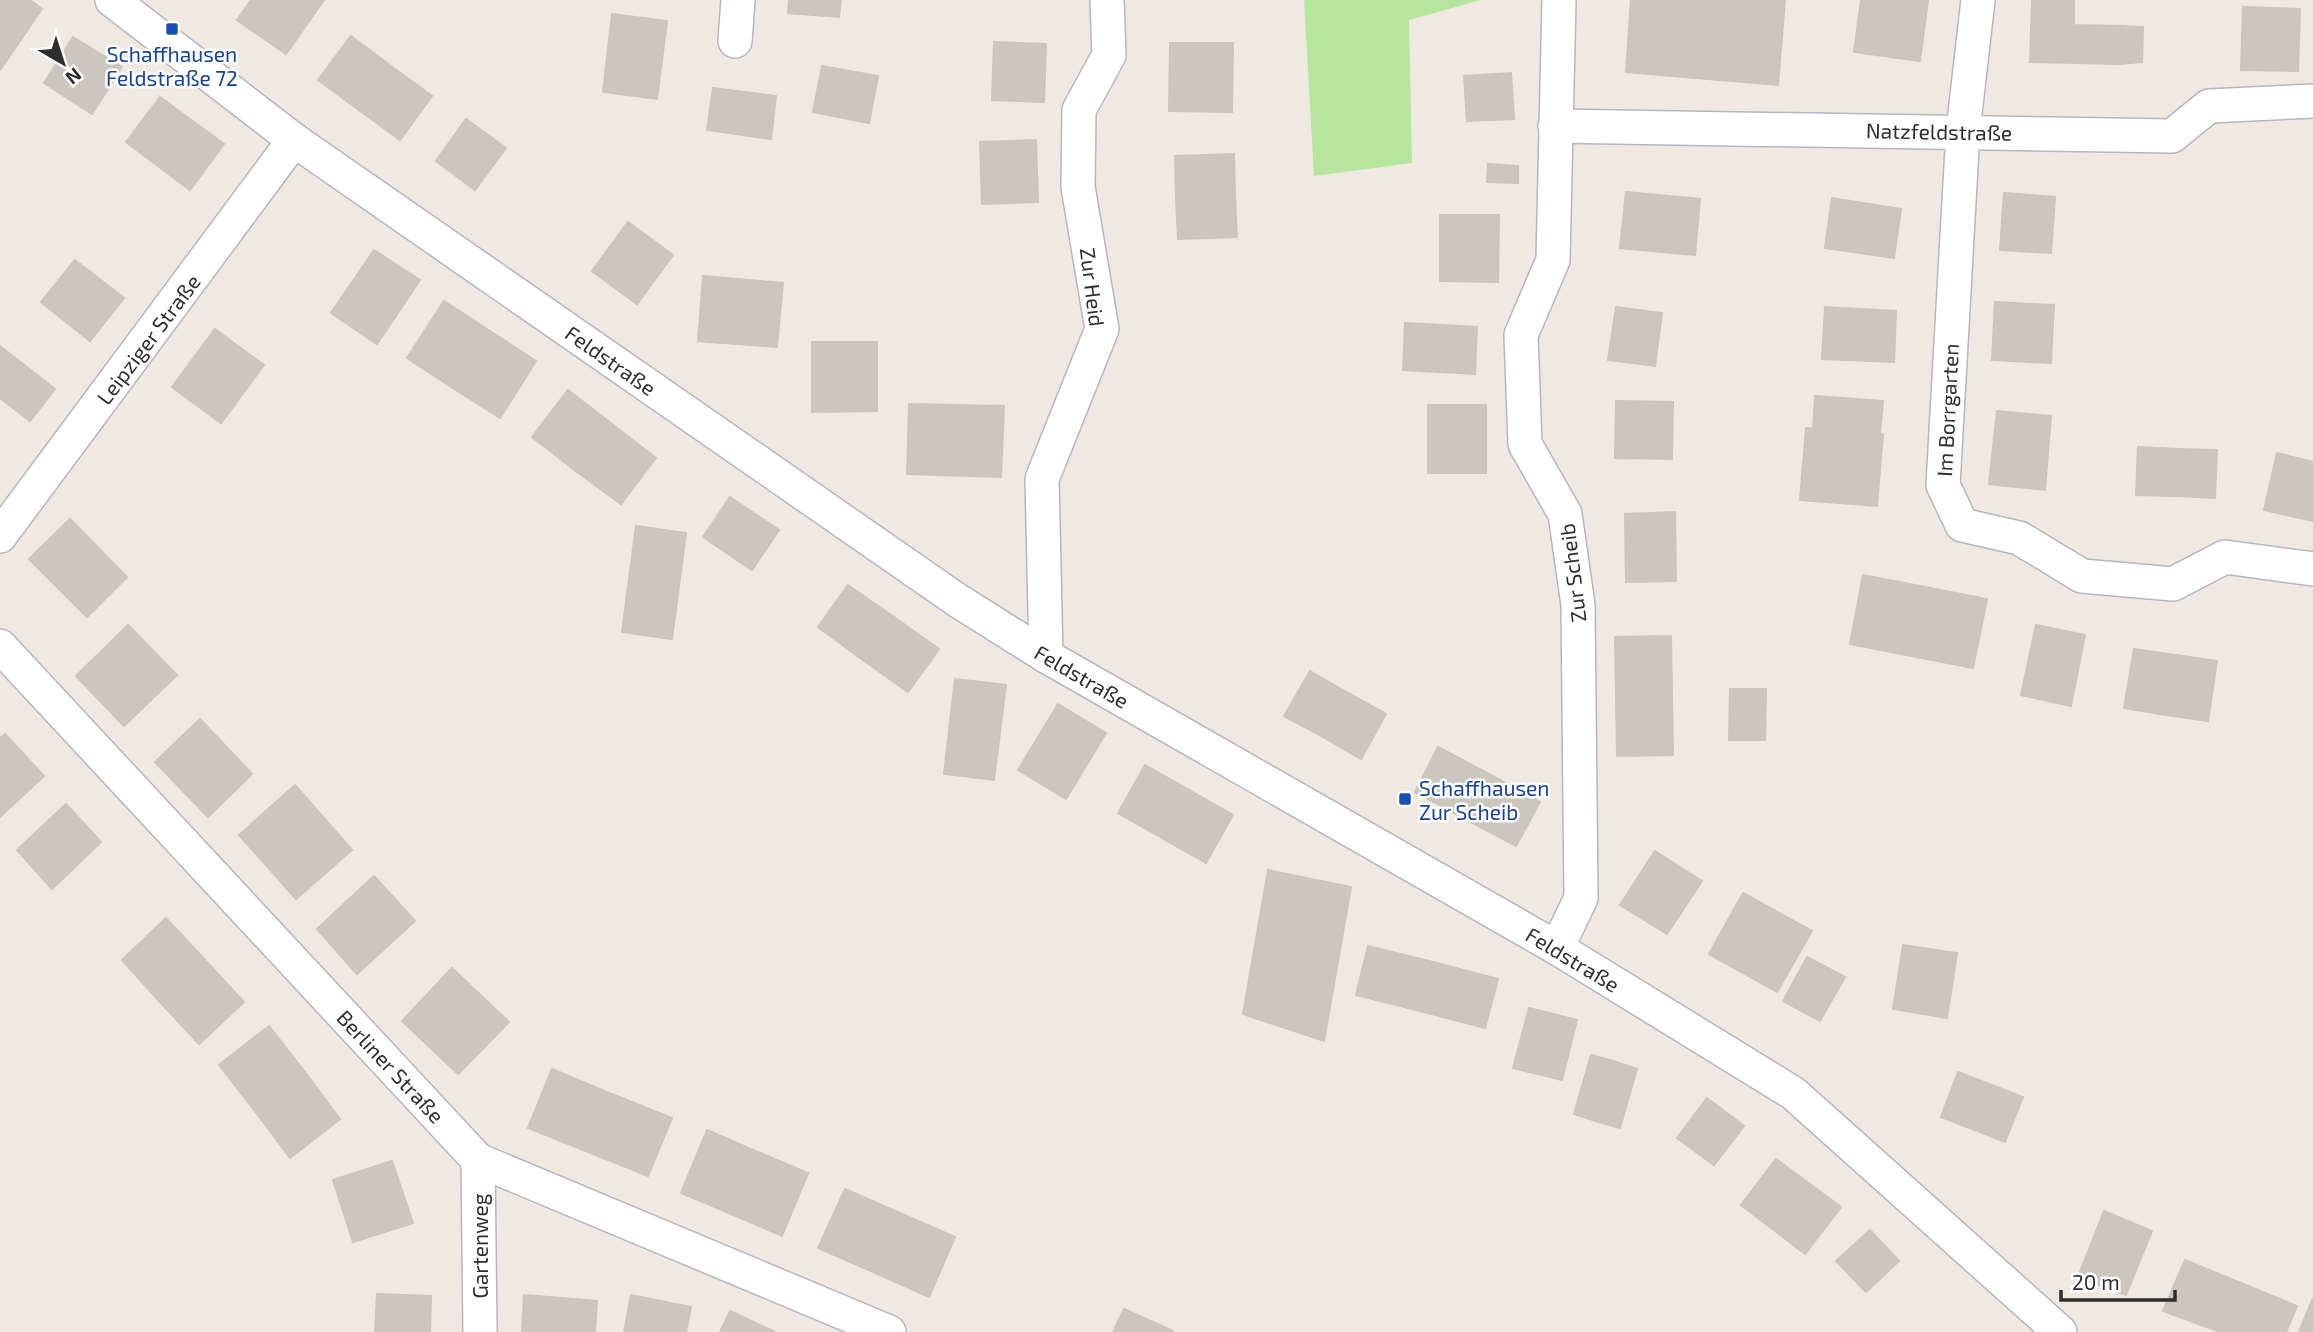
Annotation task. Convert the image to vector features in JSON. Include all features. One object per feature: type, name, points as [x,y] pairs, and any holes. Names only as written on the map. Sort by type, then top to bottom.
[{"type":"street","name":"Feldstraße","points":[[112,0],[294,141],[957,600],[1046,656],[1557,948],[1793,1093],[2051,1329]]},
{"type":"street","points":[[735,40],[738,0]]},
{"type":"street","name":"Zur Heid","points":[[1046,656],[1042,479],[1102,329],[1078,187],[1079,110],[1109,55],[1108,0]]},
{"type":"street","name":"Zur Scheib","points":[[1557,948],[1581,898],[1578,605],[1565,514],[1525,444],[1521,335],[1553,260],[1559,0]]},
{"type":"street","points":[[1963,131],[1978,0]]},
{"type":"street","name":"Natzfeldstraße","points":[[1555,126],[2172,136],[2209,106],[2313,101]]},
{"type":"street","name":"Im Borrgarten","points":[[1963,131],[1942,485],[1962,525],[2019,538],[2082,576],[2173,584],[2225,557],[2313,569]]},
{"type":"street","name":"Leipziger Straße","points":[[0,536],[294,141]]},
{"type":"street","name":"Berliner Straße","points":[[0,646],[478,1160],[889,1332]]},
{"type":"street","name":"Gartenweg","points":[[478,1160],[480,1332]]},
{"type":"green space","points":[[1304,0],[1481,0],[1409,20],[1412,163],[1314,176]]},
{"type":"building","points":[[0,0],[30,0],[42,9],[0,70]]},
{"type":"building","points":[[251,0],[324,0],[286,54],[237,20]]},
{"type":"building","points":[[789,0],[841,0],[839,17],[788,13]]},
{"type":"building","points":[[1631,0],[1785,0],[1778,85],[1626,72]]},
{"type":"building","points":[[1861,0],[1928,0],[1920,61],[1854,52]]},
{"type":"building","points":[[2032,0],[2074,0],[2074,25],[2120,26],[2119,64],[2030,62]]},
{"type":"building","points":[[2243,7],[2300,9],[2298,71],[2241,70]]},
{"type":"building","points":[[612,14],[667,21],[657,99],[603,92]]},
{"type":"building","points":[[2120,26],[2143,27],[2142,62],[2119,64]]},
{"type":"building","points":[[351,36],[391,66],[359,110],[318,80]]},
{"type":"building","points":[[73,37],[122,67],[92,114],[44,83]]},
{"type":"building","points":[[994,42],[1046,44],[1044,102],[992,100]]},
{"type":"building","points":[[1170,43],[1233,43],[1232,112],[1169,111]]},
{"type":"building","points":[[391,66],[432,96],[400,140],[359,110]]},
{"type":"building","points":[[822,66],[878,76],[869,123],[813,112]]},
{"type":"building","points":[[1511,73],[1514,119],[1467,121],[1464,76]]},
{"type":"building","points":[[713,88],[776,96],[771,139],[707,130]]},
{"type":"building","points":[[160,97],[224,144],[190,190],[126,142]]},
{"type":"building","points":[[466,119],[506,148],[475,190],[436,161]]},
{"type":"building","points":[[1036,140],[1038,202],[982,204],[980,142]]},
{"type":"building","points":[[1234,154],[1235,196],[1176,198],[1175,156]]},
{"type":"building","points":[[1488,164],[1518,166],[1518,183],[1487,182]]},
{"type":"building","points":[[1626,192],[1700,199],[1695,255],[1620,248]]},
{"type":"building","points":[[2004,193],[2055,197],[2051,253],[2000,250]]},
{"type":"building","points":[[1235,196],[1237,237],[1178,239],[1176,198]]},
{"type":"building","points":[[1832,198],[1901,209],[1894,258],[1825,248]]},
{"type":"building","points":[[1440,215],[1499,215],[1498,282],[1440,281]]},
{"type":"building","points":[[628,222],[673,255],[637,304],[592,271]]},
{"type":"building","points":[[374,250],[420,280],[377,344],[331,313]]},
{"type":"building","points":[[75,260],[124,298],[90,341],[41,302]]},
{"type":"building","points":[[703,276],[783,283],[777,347],[698,341]]},
{"type":"building","points":[[444,301],[490,331],[453,388],[407,358]]},
{"type":"building","points":[[1995,302],[2054,305],[2051,363],[1992,360]]},
{"type":"building","points":[[1616,307],[1662,313],[1655,366],[1608,360]]},
{"type":"building","points":[[1825,307],[1896,311],[1894,362],[1822,359]]},
{"type":"building","points":[[1405,323],[1477,327],[1475,374],[1403,370]]},
{"type":"building","points":[[215,329],[264,365],[221,423],[172,387]]},
{"type":"building","points":[[490,331],[536,361],[500,418],[453,388]]},
{"type":"building","points":[[812,342],[877,342],[877,411],[812,412]]},
{"type":"building","points":[[0,346],[55,389],[30,421],[0,398]]},
{"type":"building","points":[[568,390],[612,424],[576,471],[532,437]]},
{"type":"building","points":[[1815,396],[1883,401],[1880,434],[1813,429]]},
{"type":"building","points":[[1616,401],[1673,402],[1672,459],[1615,458]]},
{"type":"building","points":[[909,404],[1004,406],[1001,477],[907,474]]},
{"type":"building","points":[[1428,405],[1486,405],[1486,438],[1428,439]]},
{"type":"building","points":[[1997,411],[2051,416],[2048,453],[1993,447]]},
{"type":"building","points":[[612,424],[656,458],[621,504],[576,471]]},
{"type":"building","points":[[1806,428],[1883,434],[1877,506],[1800,500]]},
{"type":"building","points":[[1486,438],[1486,473],[1428,473],[1428,439]]},
{"type":"building","points":[[1993,447],[2048,453],[2045,490],[1989,484]]},
{"type":"building","points":[[2138,447],[2177,449],[2175,496],[2136,495]]},
{"type":"building","points":[[2177,449],[2217,450],[2215,498],[2175,496]]},
{"type":"building","points":[[2277,453],[2313,462],[2313,521],[2264,510]]},
{"type":"building","points":[[730,497],[779,530],[752,570],[703,537]]},
{"type":"building","points":[[1675,512],[1676,581],[1626,582],[1625,514]]},
{"type":"building","points":[[70,519],[127,577],[87,617],[29,559]]},
{"type":"building","points":[[636,526],[686,533],[672,639],[622,632]]},
{"type":"building","points":[[1863,575],[1987,599],[1973,668],[1850,644]]},
{"type":"building","points":[[848,585],[894,617],[863,660],[818,627]]},
{"type":"building","points":[[894,617],[939,649],[908,692],[863,660]]},
{"type":"building","points":[[128,625],[177,675],[124,726],[76,676]]},
{"type":"building","points":[[2036,625],[2085,635],[2071,706],[2021,695]]},
{"type":"building","points":[[1671,636],[1672,695],[1616,697],[1615,637]]},
{"type":"building","points":[[2134,649],[2176,655],[2166,715],[2124,708]]},
{"type":"building","points":[[2176,655],[2217,661],[2208,721],[2166,715]]},
{"type":"building","points":[[1310,671],[1348,693],[1323,737],[1284,716]]},
{"type":"building","points":[[955,679],[1006,685],[994,780],[944,774]]},
{"type":"building","points":[[1730,689],[1766,689],[1765,740],[1729,740]]},
{"type":"building","points":[[1348,693],[1386,714],[1361,759],[1323,737]]},
{"type":"building","points":[[1672,695],[1673,755],[1617,756],[1616,697]]},
{"type":"building","points":[[1058,704],[1106,733],[1066,799],[1018,770]]},
{"type":"building","points":[[200,719],[252,774],[208,817],[155,762]]},
{"type":"building","points":[[5,734],[44,776],[0,817],[0,738]]},
{"type":"building","points":[[1438,747],[1489,774],[1465,819],[1415,792]]},
{"type":"building","points":[[1145,765],[1189,790],[1162,838],[1118,813]]},
{"type":"building","points":[[1489,774],[1540,802],[1516,846],[1465,819]]},
{"type":"building","points":[[295,785],[352,850],[296,899],[239,835]]},
{"type":"building","points":[[1189,790],[1233,815],[1206,863],[1162,838]]},
{"type":"building","points":[[66,804],[101,842],[52,889],[17,850]]},
{"type":"building","points":[[1655,851],[1702,881],[1667,934],[1620,905]]},
{"type":"building","points":[[1268,870],[1351,887],[1324,1041],[1243,1014]]},
{"type":"building","points":[[374,876],[415,921],[357,974],[317,929]]},
{"type":"building","points":[[1743,893],[1812,931],[1777,992],[1709,954]]},
{"type":"building","points":[[166,918],[205,960],[160,1002],[122,960]]},
{"type":"building","points":[[1903,945],[1957,953],[1947,1018],[1893,1009]]},
{"type":"building","points":[[1368,946],[1433,962],[1420,1011],[1356,995]]},
{"type":"building","points":[[1807,957],[1845,977],[1820,1021],[1783,1001]]},
{"type":"building","points":[[205,960],[244,1002],[199,1044],[160,1002]]},
{"type":"building","points":[[1433,962],[1498,979],[1485,1028],[1420,1011]]},
{"type":"building","points":[[452,968],[509,1022],[458,1074],[402,1021]]},
{"type":"building","points":[[1529,1008],[1577,1020],[1562,1080],[1513,1068]]},
{"type":"building","points":[[269,1026],[305,1072],[255,1111],[219,1065]]},
{"type":"building","points":[[1591,1055],[1613,1061],[1596,1121],[1574,1114]]},
{"type":"building","points":[[1613,1061],[1637,1069],[1620,1128],[1596,1121]]},
{"type":"building","points":[[552,1069],[612,1094],[588,1152],[528,1128]]},
{"type":"building","points":[[305,1072],[340,1119],[290,1158],[255,1111]]},
{"type":"building","points":[[1958,1072],[2023,1097],[2005,1142],[1941,1117]]},
{"type":"building","points":[[612,1094],[672,1118],[648,1176],[588,1152]]},
{"type":"building","points":[[1707,1098],[1744,1126],[1714,1165],[1677,1138]]},
{"type":"building","points":[[707,1130],[758,1152],[731,1214],[681,1193]]},
{"type":"building","points":[[758,1152],[808,1173],[782,1236],[731,1214]]},
{"type":"building","points":[[1776,1159],[1841,1207],[1805,1254],[1741,1205]]},
{"type":"building","points":[[392,1161],[413,1223],[353,1242],[333,1180]]},
{"type":"building","points":[[845,1189],[900,1213],[873,1272],[818,1248]]},
{"type":"building","points":[[2104,1211],[2152,1231],[2126,1295],[2078,1277]]},
{"type":"building","points":[[900,1213],[955,1237],[929,1297],[873,1272]]},
{"type":"building","points":[[1870,1230],[1899,1261],[1866,1292],[1836,1261]]},
{"type":"building","points":[[2185,1260],[2241,1283],[2220,1332],[2163,1311]]},
{"type":"building","points":[[2241,1283],[2297,1306],[2286,1332],[2220,1332]]},
{"type":"building","points":[[377,1294],[431,1296],[430,1332],[375,1332]]},
{"type":"building","points":[[524,1295],[597,1301],[595,1332],[522,1332]]},
{"type":"building","points":[[631,1295],[691,1307],[686,1332],[624,1332]]},
{"type":"building","points":[[2313,1298],[2313,1332],[2299,1332]]},
{"type":"building","points":[[1124,1309],[1173,1331],[1173,1332],[1113,1332]]},
{"type":"building","points":[[730,1311],[775,1332],[720,1332]]},
{"type":"place","name":"Schaffhausen Feldstraße 72","points":[[172,29]]},
{"type":"place","name":"Schaffhausen Zur Scheib","points":[[1405,799]]}]
